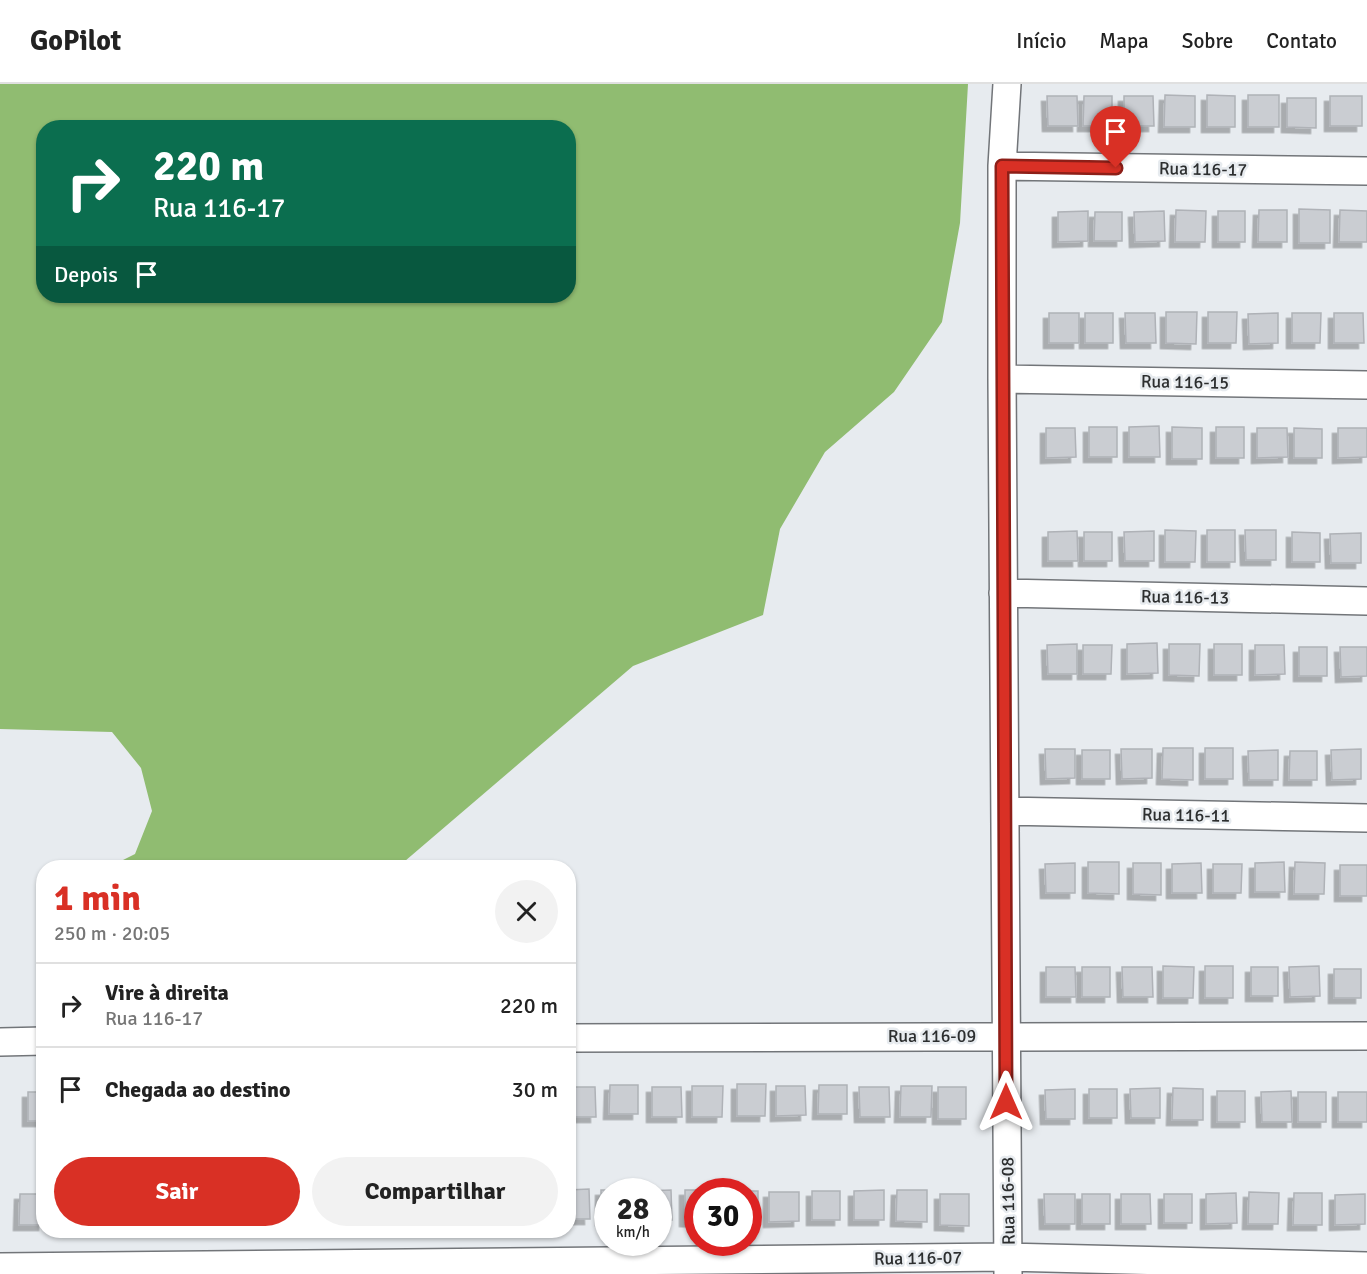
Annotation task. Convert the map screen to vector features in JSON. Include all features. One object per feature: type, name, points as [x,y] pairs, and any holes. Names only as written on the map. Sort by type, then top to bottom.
[{"type":"street","name":"Rua 116-08","points":[[1007,84],[1004,99],[1002,166],[1002,379],[1008,1265]]},
{"type":"street","name":"Rua 116-17","points":[[1002,166],[1367,171]]},
{"type":"street","name":"Rua 116-15","points":[[1002,379],[1367,385]]},
{"type":"street","name":"Rua 116-13","points":[[1003,593],[1367,601]]},
{"type":"street","name":"Rua 116-11","points":[[1005,811],[1367,818]]},
{"type":"street","name":"Rua 116-09","points":[[576,1038],[1006,1035],[1367,1036]]},
{"type":"street","points":[[0,1042],[36,1041]]},
{"type":"street","name":"Rua 116-07","points":[[0,1267],[1367,1266]]},
{"type":"green space","points":[[0,84],[968,84],[960,223],[942,322],[894,392],[825,452],[780,529],[763,615],[633,666],[406,860],[123,860],[135,854],[152,811],[141,768],[112,732],[0,729]]},
{"type":"building","points":[[1165,95],[1195,96],[1195,127],[1164,127]]},
{"type":"building","points":[[1207,95],[1235,96],[1235,127],[1207,127]]},
{"type":"building","points":[[1248,95],[1279,95],[1279,127],[1248,127]]},
{"type":"building","points":[[1047,96],[1077,96],[1078,126],[1048,126]]},
{"type":"building","points":[[1084,96],[1112,96],[1112,126],[1083,126]]},
{"type":"building","points":[[1124,96],[1153,96],[1154,126],[1124,126]]},
{"type":"building","points":[[1330,96],[1362,96],[1362,126],[1330,126]]},
{"type":"building","points":[[1287,98],[1316,98],[1316,128],[1287,127]]},
{"type":"building","points":[[1299,209],[1330,210],[1330,243],[1299,243]]},
{"type":"building","points":[[1176,210],[1206,211],[1205,242],[1175,242]]},
{"type":"building","points":[[1259,210],[1287,210],[1287,242],[1258,242]]},
{"type":"building","points":[[1340,210],[1367,211],[1367,242],[1339,242]]},
{"type":"building","points":[[1088,211],[1088,241],[1058,242],[1058,212]]},
{"type":"building","points":[[1164,211],[1165,241],[1135,242],[1134,212]]},
{"type":"building","points":[[1218,211],[1245,211],[1245,242],[1218,242]]},
{"type":"building","points":[[1095,212],[1122,212],[1122,241],[1094,241]]},
{"type":"building","points":[[1166,312],[1197,312],[1196,344],[1166,343]]},
{"type":"building","points":[[1208,312],[1237,312],[1236,343],[1208,343]]},
{"type":"building","points":[[1049,313],[1079,313],[1079,343],[1049,343]]},
{"type":"building","points":[[1085,313],[1113,313],[1113,343],[1085,343]]},
{"type":"building","points":[[1125,313],[1155,313],[1156,343],[1126,343]]},
{"type":"building","points":[[1278,313],[1278,343],[1249,344],[1248,314]]},
{"type":"building","points":[[1292,313],[1321,313],[1320,343],[1292,343]]},
{"type":"building","points":[[1334,313],[1363,313],[1364,343],[1334,343]]},
{"type":"building","points":[[1159,426],[1160,457],[1129,457],[1129,427]]},
{"type":"building","points":[[1089,427],[1117,427],[1117,457],[1089,457]]},
{"type":"building","points":[[1172,427],[1202,428],[1202,459],[1172,459]]},
{"type":"building","points":[[1216,427],[1244,427],[1244,458],[1216,458]]},
{"type":"building","points":[[1046,428],[1075,428],[1076,457],[1046,458]]},
{"type":"building","points":[[1257,428],[1287,428],[1288,457],[1257,458]]},
{"type":"building","points":[[1294,428],[1322,429],[1322,458],[1294,458]]},
{"type":"building","points":[[1338,428],[1367,428],[1367,457],[1338,458]]},
{"type":"building","points":[[1165,530],[1196,531],[1195,562],[1165,562]]},
{"type":"building","points":[[1207,530],[1235,530],[1235,562],[1207,562]]},
{"type":"building","points":[[1245,530],[1276,530],[1276,560],[1246,560]]},
{"type":"building","points":[[1077,531],[1078,561],[1048,561],[1048,532]]},
{"type":"building","points":[[1154,531],[1154,561],[1125,561],[1124,532]]},
{"type":"building","points":[[1084,532],[1112,532],[1112,561],[1084,561]]},
{"type":"building","points":[[1292,532],[1320,533],[1320,562],[1292,562]]},
{"type":"building","points":[[1361,533],[1361,563],[1331,563],[1330,534]]},
{"type":"building","points":[[1157,643],[1158,673],[1127,674],[1127,644]]},
{"type":"building","points":[[1077,644],[1077,674],[1048,674],[1047,645]]},
{"type":"building","points":[[1169,644],[1200,644],[1199,676],[1169,675]]},
{"type":"building","points":[[1214,644],[1242,644],[1242,675],[1214,675]]},
{"type":"building","points":[[1083,645],[1112,645],[1111,674],[1083,674]]},
{"type":"building","points":[[1255,645],[1284,645],[1285,674],[1255,675]]},
{"type":"building","points":[[1299,647],[1327,647],[1327,676],[1299,676]]},
{"type":"building","points":[[1340,647],[1367,647],[1367,676],[1341,677]]},
{"type":"building","points":[[1163,748],[1193,748],[1193,780],[1162,779]]},
{"type":"building","points":[[1205,748],[1233,748],[1233,779],[1205,779]]},
{"type":"building","points":[[1045,749],[1075,749],[1075,778],[1046,779]]},
{"type":"building","points":[[1121,749],[1152,749],[1152,778],[1122,779]]},
{"type":"building","points":[[1361,749],[1361,779],[1332,780],[1331,750]]},
{"type":"building","points":[[1082,750],[1110,750],[1110,779],[1082,779]]},
{"type":"building","points":[[1278,750],[1278,780],[1249,780],[1248,751]]},
{"type":"building","points":[[1290,751],[1317,751],[1317,780],[1289,780]]},
{"type":"building","points":[[1088,862],[1119,862],[1119,894],[1088,893]]},
{"type":"building","points":[[1284,862],[1285,892],[1255,892],[1255,863]]},
{"type":"building","points":[[1295,862],[1325,863],[1324,894],[1294,894]]},
{"type":"building","points":[[1075,863],[1075,893],[1046,893],[1045,864]]},
{"type":"building","points":[[1133,863],[1161,863],[1161,895],[1133,894]]},
{"type":"building","points":[[1201,863],[1202,893],[1172,893],[1172,864]]},
{"type":"building","points":[[1213,864],[1242,864],[1241,893],[1213,893]]},
{"type":"building","points":[[1340,865],[1367,865],[1367,896],[1340,896]]},
{"type":"building","points":[[1163,966],[1194,967],[1193,998],[1163,998]]},
{"type":"building","points":[[1205,966],[1233,966],[1233,998],[1205,998]]},
{"type":"building","points":[[1319,966],[1320,996],[1290,997],[1289,967]]},
{"type":"building","points":[[1046,967],[1075,967],[1076,997],[1046,997]]},
{"type":"building","points":[[1082,967],[1110,967],[1110,997],[1082,997]]},
{"type":"building","points":[[1122,967],[1152,967],[1153,997],[1123,997]]},
{"type":"building","points":[[1251,967],[1278,967],[1278,996],[1251,996]]},
{"type":"building","points":[[1334,969],[1361,969],[1361,998],[1334,998]]},
{"type":"building","points":[[737,1084],[766,1084],[765,1116],[737,1116]]},
{"type":"building","points":[[610,1085],[638,1085],[638,1114],[609,1114]]},
{"type":"building","points":[[819,1085],[847,1085],[847,1114],[818,1114]]},
{"type":"building","points":[[692,1086],[723,1086],[722,1117],[692,1117]]},
{"type":"building","points":[[776,1086],[805,1086],[806,1115],[776,1116]]},
{"type":"building","points":[[901,1086],[932,1086],[931,1117],[900,1117]]},
{"type":"building","points":[[576,1087],[595,1087],[596,1117],[576,1117]]},
{"type":"building","points":[[652,1087],[681,1087],[682,1117],[652,1117]]},
{"type":"building","points":[[859,1087],[889,1087],[890,1117],[860,1117]]},
{"type":"building","points":[[938,1087],[966,1087],[966,1119],[938,1119]]},
{"type":"building","points":[[1160,1088],[1160,1118],[1131,1118],[1130,1089]]},
{"type":"building","points":[[1173,1088],[1203,1089],[1203,1120],[1172,1120]]},
{"type":"building","points":[[1075,1089],[1075,1119],[1046,1119],[1045,1090]]},
{"type":"building","points":[[1089,1089],[1117,1089],[1117,1118],[1089,1118]]},
{"type":"building","points":[[1217,1091],[1245,1091],[1245,1122],[1217,1122]]},
{"type":"building","points":[[1291,1091],[1292,1122],[1262,1122],[1261,1092]]},
{"type":"building","points":[[28,1092],[36,1092],[36,1121],[28,1121]]},
{"type":"building","points":[[1298,1092],[1326,1092],[1326,1122],[1298,1122]]},
{"type":"building","points":[[1338,1092],[1367,1092],[1367,1122],[1338,1122]]},
{"type":"building","points":[[589,1189],[590,1219],[576,1219],[576,1190]]},
{"type":"building","points":[[884,1190],[884,1220],[854,1220],[854,1191]]},
{"type":"building","points":[[897,1190],[927,1190],[927,1222],[896,1221]]},
{"type":"building","points":[[812,1191],[840,1191],[840,1220],[812,1220]]},
{"type":"building","points":[[769,1192],[799,1192],[799,1221],[769,1222]]},
{"type":"building","points":[[1249,1192],[1279,1193],[1278,1224],[1248,1224]]},
{"type":"building","points":[[1236,1193],[1237,1223],[1206,1224],[1206,1194]]},
{"type":"building","points":[[1294,1193],[1322,1193],[1322,1225],[1293,1225]]},
{"type":"building","points":[[20,1194],[36,1194],[36,1225],[19,1225]]},
{"type":"building","points":[[940,1194],[969,1194],[969,1226],[940,1225]]},
{"type":"building","points":[[1044,1194],[1075,1194],[1075,1224],[1045,1224]]},
{"type":"building","points":[[1082,1194],[1110,1194],[1110,1224],[1082,1224]]},
{"type":"building","points":[[1121,1194],[1150,1194],[1151,1224],[1121,1224]]},
{"type":"building","points":[[1164,1194],[1192,1194],[1192,1223],[1164,1223]]},
{"type":"building","points":[[1365,1194],[1365,1224],[1335,1225],[1335,1195]]},
{"type":"route","points":[[1006,1102],[1002,166],[1116,168]]}]
